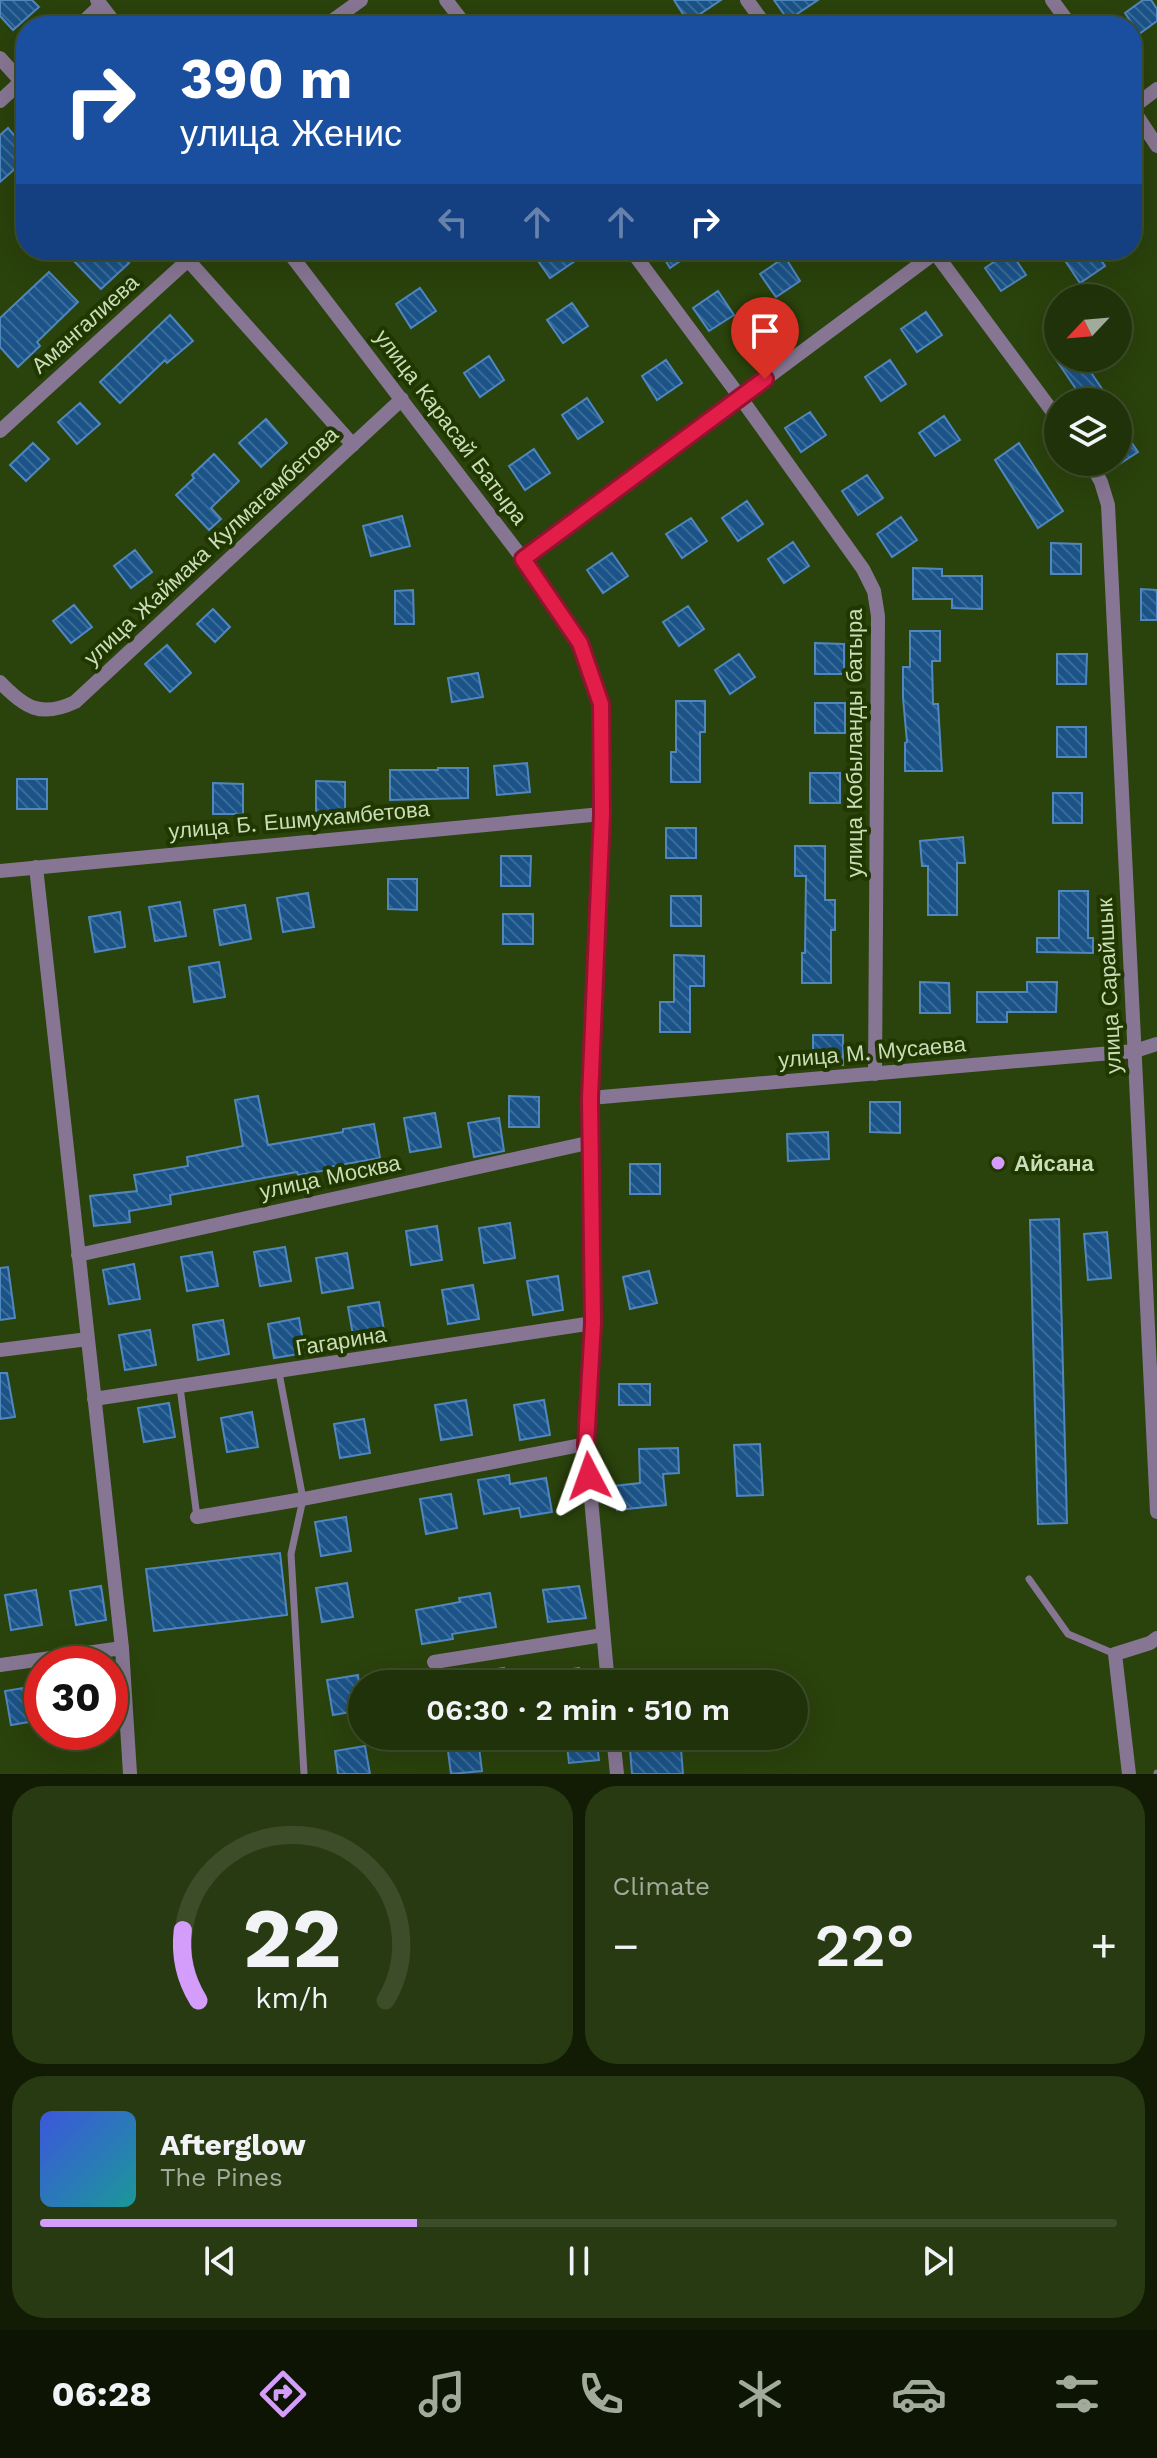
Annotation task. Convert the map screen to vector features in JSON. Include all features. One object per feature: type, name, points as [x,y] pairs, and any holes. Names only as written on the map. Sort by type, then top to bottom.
[{"type":"street","points":[[339,16],[361,0]]},
{"type":"street","points":[[446,0],[458,16]]},
{"type":"street","points":[[0,58],[16,74]]},
{"type":"street","points":[[0,101],[16,88]]},
{"type":"street","points":[[1142,123],[1157,146]]},
{"type":"street","name":"Амангалиева","points":[[0,431],[182,260]]},
{"type":"street","points":[[195,260],[353,445]]},
{"type":"street","name":"улица Карасай Батыра","points":[[295,260],[523,559],[580,643],[601,704],[602,814],[590,1098],[593,1323],[586,1444],[607,1670]]},
{"type":"street","name":"улица Кобыланды батыра","points":[[638,260],[863,569],[874,591],[878,616],[875,1074]]},
{"type":"street","points":[[523,559],[924,260]]},
{"type":"street","points":[[943,260],[1044,400]]},
{"type":"street","name":"улица Жаймака Кулмагамбетова","points":[[0,682],[27,706],[42,711],[58,710],[75,702],[402,399]]},
{"type":"street","name":"улица Сарайшык","points":[[1098,476],[1108,505],[1153,1362],[1157,1512]]},
{"type":"street","name":"улица Б. Ешмухамбетова","points":[[0,871],[602,814]]},
{"type":"street","points":[[36,867],[122,1646]]},
{"type":"street","name":"улица М. Мусаева","points":[[590,1098],[1135,1051],[1157,1044]]},
{"type":"street","name":"улица Москва","points":[[78,1255],[592,1142]]},
{"type":"street","name":"Гагарина","points":[[94,1399],[593,1323]]},
{"type":"street","points":[[0,1350],[88,1339]]},
{"type":"street","points":[[197,1517],[586,1444]]},
{"type":"street","points":[[434,1662],[603,1635]]},
{"type":"street","points":[[1129,1774],[1115,1654],[1157,1638]]},
{"type":"street","points":[[0,1665],[24,1662]]},
{"type":"street","points":[[128,1742],[130,1774]]},
{"type":"street","points":[[613,1750],[614,1774]]},
{"type":"lane","points":[[279,1373],[303,1499],[291,1554],[304,1774]]},
{"type":"lane","points":[[180,1387],[197,1517]]},
{"type":"lane","points":[[1029,1579],[1068,1634],[1115,1654]]},
{"type":"building","points":[[0,0],[32,0],[39,7],[29,16],[16,16],[13,30],[0,16]]},
{"type":"building","points":[[674,0],[721,0],[697,16],[684,16]]},
{"type":"building","points":[[774,0],[818,0],[794,16],[785,16]]},
{"type":"building","points":[[1143,0],[1151,0],[1157,9],[1157,21],[1142,32],[1142,16],[1127,16],[1125,13]]},
{"type":"building","points":[[8,128],[16,137],[16,168],[0,182],[0,135]]},
{"type":"building","points":[[73,260],[126,260],[129,263],[101,289]]},
{"type":"building","points":[[537,260],[575,261],[550,278]]},
{"type":"building","points":[[665,260],[682,260],[670,268]]},
{"type":"building","points":[[781,260],[787,260],[800,281],[776,297],[760,274]]},
{"type":"building","points":[[997,260],[1016,260],[1026,275],[1001,291],[985,268]]},
{"type":"building","points":[[1065,260],[1101,260],[1105,266],[1080,283]]},
{"type":"building","points":[[49,272],[78,302],[37,342],[40,346],[18,367],[0,347],[0,318]]},
{"type":"building","points":[[420,288],[436,311],[411,328],[396,304]]},
{"type":"building","points":[[718,291],[734,315],[709,331],[693,308]]},
{"type":"building","points":[[572,303],[588,326],[563,343],[547,320]]},
{"type":"building","points":[[926,312],[942,335],[917,352],[901,329]]},
{"type":"building","points":[[170,315],[193,341],[167,363],[165,360],[120,403],[100,382]]},
{"type":"building","points":[[489,356],[504,380],[480,397],[464,373]]},
{"type":"building","points":[[666,360],[682,383],[657,400],[642,376]]},
{"type":"building","points":[[890,360],[906,384],[881,401],[865,377]]},
{"type":"building","points":[[1064,372],[1091,372],[1101,388],[1075,388]]},
{"type":"building","points":[[587,398],[603,422],[578,439],[562,415]]},
{"type":"building","points":[[80,403],[100,424],[77,444],[58,422]]},
{"type":"building","points":[[810,412],[826,435],[801,452],[785,428]]},
{"type":"building","points":[[944,416],[960,440],[935,456],[919,433]]},
{"type":"building","points":[[266,419],[287,443],[261,467],[239,443]]},
{"type":"building","points":[[33,443],[49,459],[26,481],[10,465]]},
{"type":"building","points":[[1019,443],[1063,511],[1038,528],[995,460]]},
{"type":"building","points":[[534,449],[550,473],[525,490],[509,466]]},
{"type":"building","points":[[214,454],[239,481],[211,508],[221,519],[209,530],[176,495]]},
{"type":"building","points":[[867,475],[883,498],[858,515],[842,491]]},
{"type":"building","points":[[747,501],[763,524],[738,541],[722,518]]},
{"type":"building","points":[[402,516],[410,546],[371,556],[363,526]]},
{"type":"building","points":[[901,517],[917,540],[892,557],[877,534]]},
{"type":"building","points":[[691,518],[707,541],[682,558],[666,534]]},
{"type":"building","points":[[793,542],[809,566],[784,583],[768,559]]},
{"type":"building","points":[[1051,543],[1081,544],[1081,574],[1051,574]]},
{"type":"building","points":[[135,550],[152,572],[131,588],[114,566]]},
{"type":"building","points":[[612,553],[628,576],[603,593],[587,570]]},
{"type":"building","points":[[913,568],[942,569],[942,576],[982,576],[982,609],[952,608],[952,599],[913,599]]},
{"type":"building","points":[[1141,589],[1157,590],[1157,620],[1141,620]]},
{"type":"building","points":[[413,590],[414,624],[395,624],[395,591]]},
{"type":"building","points":[[74,605],[92,627],[71,643],[53,621]]},
{"type":"building","points":[[688,606],[704,629],[679,646],[663,622]]},
{"type":"building","points":[[213,609],[230,627],[215,642],[197,624]]},
{"type":"building","points":[[910,631],[940,631],[940,661],[932,661],[933,704],[938,704],[942,771],[905,771],[907,742],[903,667],[910,667]]},
{"type":"building","points":[[815,643],[844,644],[844,674],[815,674]]},
{"type":"building","points":[[167,645],[191,673],[170,692],[145,664]]},
{"type":"building","points":[[739,654],[755,677],[730,694],[715,670]]},
{"type":"building","points":[[1057,654],[1087,654],[1086,684],[1057,684]]},
{"type":"building","points":[[478,673],[483,697],[452,702],[448,678]]},
{"type":"building","points":[[676,701],[705,701],[705,732],[700,732],[700,782],[671,782],[671,752],[676,752]]},
{"type":"building","points":[[815,703],[845,703],[845,733],[815,733]]},
{"type":"building","points":[[1057,727],[1086,727],[1086,757],[1057,757]]},
{"type":"building","points":[[527,763],[530,792],[497,795],[494,766]]},
{"type":"building","points":[[468,768],[468,798],[390,800],[390,770]]},
{"type":"building","points":[[810,773],[840,773],[840,803],[810,803]]},
{"type":"building","points":[[17,779],[47,779],[47,809],[17,809]]},
{"type":"building","points":[[316,781],[345,782],[345,812],[316,812]]},
{"type":"building","points":[[213,783],[243,784],[243,814],[213,814]]},
{"type":"building","points":[[1053,793],[1082,793],[1082,823],[1053,823]]},
{"type":"building","points":[[666,828],[696,828],[696,858],[666,858]]},
{"type":"building","points":[[963,837],[965,863],[957,863],[957,915],[928,915],[928,866],[922,866],[920,841]]},
{"type":"building","points":[[795,846],[825,846],[825,900],[835,900],[835,930],[831,930],[831,983],[802,983],[806,876],[795,876]]},
{"type":"building","points":[[501,856],[531,856],[530,886],[501,886]]},
{"type":"building","points":[[388,879],[417,879],[417,910],[388,909]]},
{"type":"building","points":[[1059,891],[1088,891],[1088,938],[1093,938],[1093,953],[1037,952],[1037,938],[1059,938]]},
{"type":"building","points":[[308,893],[314,927],[283,932],[277,898]]},
{"type":"building","points":[[671,896],[701,896],[701,926],[671,926]]},
{"type":"building","points":[[180,902],[186,936],[155,941],[149,907]]},
{"type":"building","points":[[245,905],[251,939],[220,945],[214,910]]},
{"type":"building","points":[[120,912],[125,947],[95,952],[89,917]]},
{"type":"building","points":[[503,914],[533,914],[533,944],[503,944]]},
{"type":"building","points":[[674,955],[704,956],[704,986],[690,986],[690,1032],[660,1032],[660,1002],[674,1002]]},
{"type":"building","points":[[219,962],[225,997],[194,1002],[189,967]]},
{"type":"building","points":[[920,982],[949,983],[950,1013],[920,1013]]},
{"type":"building","points":[[1027,982],[1057,982],[1056,1012],[1007,1012],[1007,1022],[977,1022],[977,992],[1027,992]]},
{"type":"building","points":[[813,1035],[843,1035],[843,1065],[813,1065]]},
{"type":"building","points":[[258,1096],[268,1145],[374,1124],[380,1158],[328,1167],[328,1170],[298,1175],[297,1172],[170,1195],[171,1204],[129,1211],[130,1222],[94,1226],[90,1196],[137,1191],[134,1175],[188,1166],[187,1157],[243,1146],[235,1100]]},
{"type":"building","points":[[509,1096],[539,1097],[539,1127],[509,1127]]},
{"type":"building","points":[[870,1102],[900,1102],[900,1133],[870,1132]]},
{"type":"building","points":[[435,1113],[441,1147],[410,1152],[404,1118]]},
{"type":"building","points":[[499,1118],[504,1151],[474,1157],[468,1123]]},
{"type":"building","points":[[828,1132],[829,1159],[788,1161],[787,1134]]},
{"type":"building","points":[[630,1164],[660,1164],[660,1194],[630,1194]]},
{"type":"building","points":[[1059,1219],[1067,1523],[1038,1524],[1030,1220]]},
{"type":"building","points":[[510,1223],[515,1258],[484,1263],[479,1228]]},
{"type":"building","points":[[437,1226],[442,1260],[411,1265],[406,1231]]},
{"type":"building","points":[[1107,1232],[1111,1278],[1088,1280],[1084,1234]]},
{"type":"building","points":[[285,1247],[291,1281],[260,1286],[254,1252]]},
{"type":"building","points":[[212,1252],[218,1286],[187,1291],[181,1257]]},
{"type":"building","points":[[347,1253],[353,1288],[322,1293],[316,1258]]},
{"type":"building","points":[[134,1264],[140,1299],[109,1304],[103,1270]]},
{"type":"building","points":[[8,1267],[15,1318],[0,1320],[0,1268]]},
{"type":"building","points":[[649,1271],[657,1303],[630,1309],[623,1277]]},
{"type":"building","points":[[558,1276],[563,1310],[533,1315],[527,1281]]},
{"type":"building","points":[[473,1285],[479,1319],[448,1324],[442,1290]]},
{"type":"building","points":[[379,1302],[385,1336],[354,1341],[348,1307]]},
{"type":"building","points":[[299,1318],[305,1353],[274,1358],[268,1324]]},
{"type":"building","points":[[223,1320],[229,1354],[198,1360],[193,1325]]},
{"type":"building","points":[[150,1330],[156,1365],[125,1370],[119,1335]]},
{"type":"building","points":[[0,1373],[7,1373],[15,1417],[0,1419]]},
{"type":"building","points":[[619,1384],[650,1384],[650,1405],[619,1405]]},
{"type":"building","points":[[466,1400],[472,1435],[441,1440],[435,1405]]},
{"type":"building","points":[[544,1400],[550,1435],[520,1440],[514,1405]]},
{"type":"building","points":[[169,1403],[175,1437],[144,1442],[138,1408]]},
{"type":"building","points":[[252,1412],[258,1447],[227,1452],[221,1418]]},
{"type":"building","points":[[364,1419],[370,1453],[340,1458],[334,1424]]},
{"type":"building","points":[[760,1444],[763,1495],[737,1496],[734,1445]]},
{"type":"building","points":[[678,1448],[679,1473],[663,1474],[666,1505],[617,1510],[614,1486],[640,1483],[639,1449]]},
{"type":"building","points":[[509,1475],[510,1484],[546,1478],[552,1512],[521,1517],[519,1508],[484,1514],[478,1480]]},
{"type":"building","points":[[451,1494],[457,1528],[426,1534],[420,1499]]},
{"type":"building","points":[[346,1517],[351,1551],[321,1556],[315,1522]]},
{"type":"building","points":[[280,1553],[287,1615],[154,1631],[146,1569]]},
{"type":"building","points":[[347,1583],[353,1617],[322,1622],[316,1588]]},
{"type":"building","points":[[101,1586],[106,1620],[76,1625],[70,1591]]},
{"type":"building","points":[[579,1586],[586,1618],[548,1622],[543,1590]]},
{"type":"building","points":[[36,1590],[42,1625],[11,1630],[5,1595]]},
{"type":"building","points":[[490,1593],[496,1627],[452,1634],[453,1639],[422,1644],[416,1610]]},
{"type":"building","points":[[348,1677],[348,1712],[333,1715],[327,1680]]},
{"type":"building","points":[[24,1688],[24,1723],[11,1725],[5,1691]]},
{"type":"building","points":[[366,1750],[370,1774],[338,1774],[335,1751]]},
{"type":"building","points":[[448,1750],[479,1750],[482,1771],[451,1774]]},
{"type":"building","points":[[568,1750],[598,1750],[599,1760],[569,1763]]},
{"type":"building","points":[[630,1750],[681,1750],[683,1774],[632,1774]]},
{"type":"place","name":"Айсана","points":[[998,1163]]},
{"type":"route","points":[[589,1476],[586,1444],[593,1323],[590,1098],[602,814],[601,704],[580,643],[523,559],[765,379]]}]
